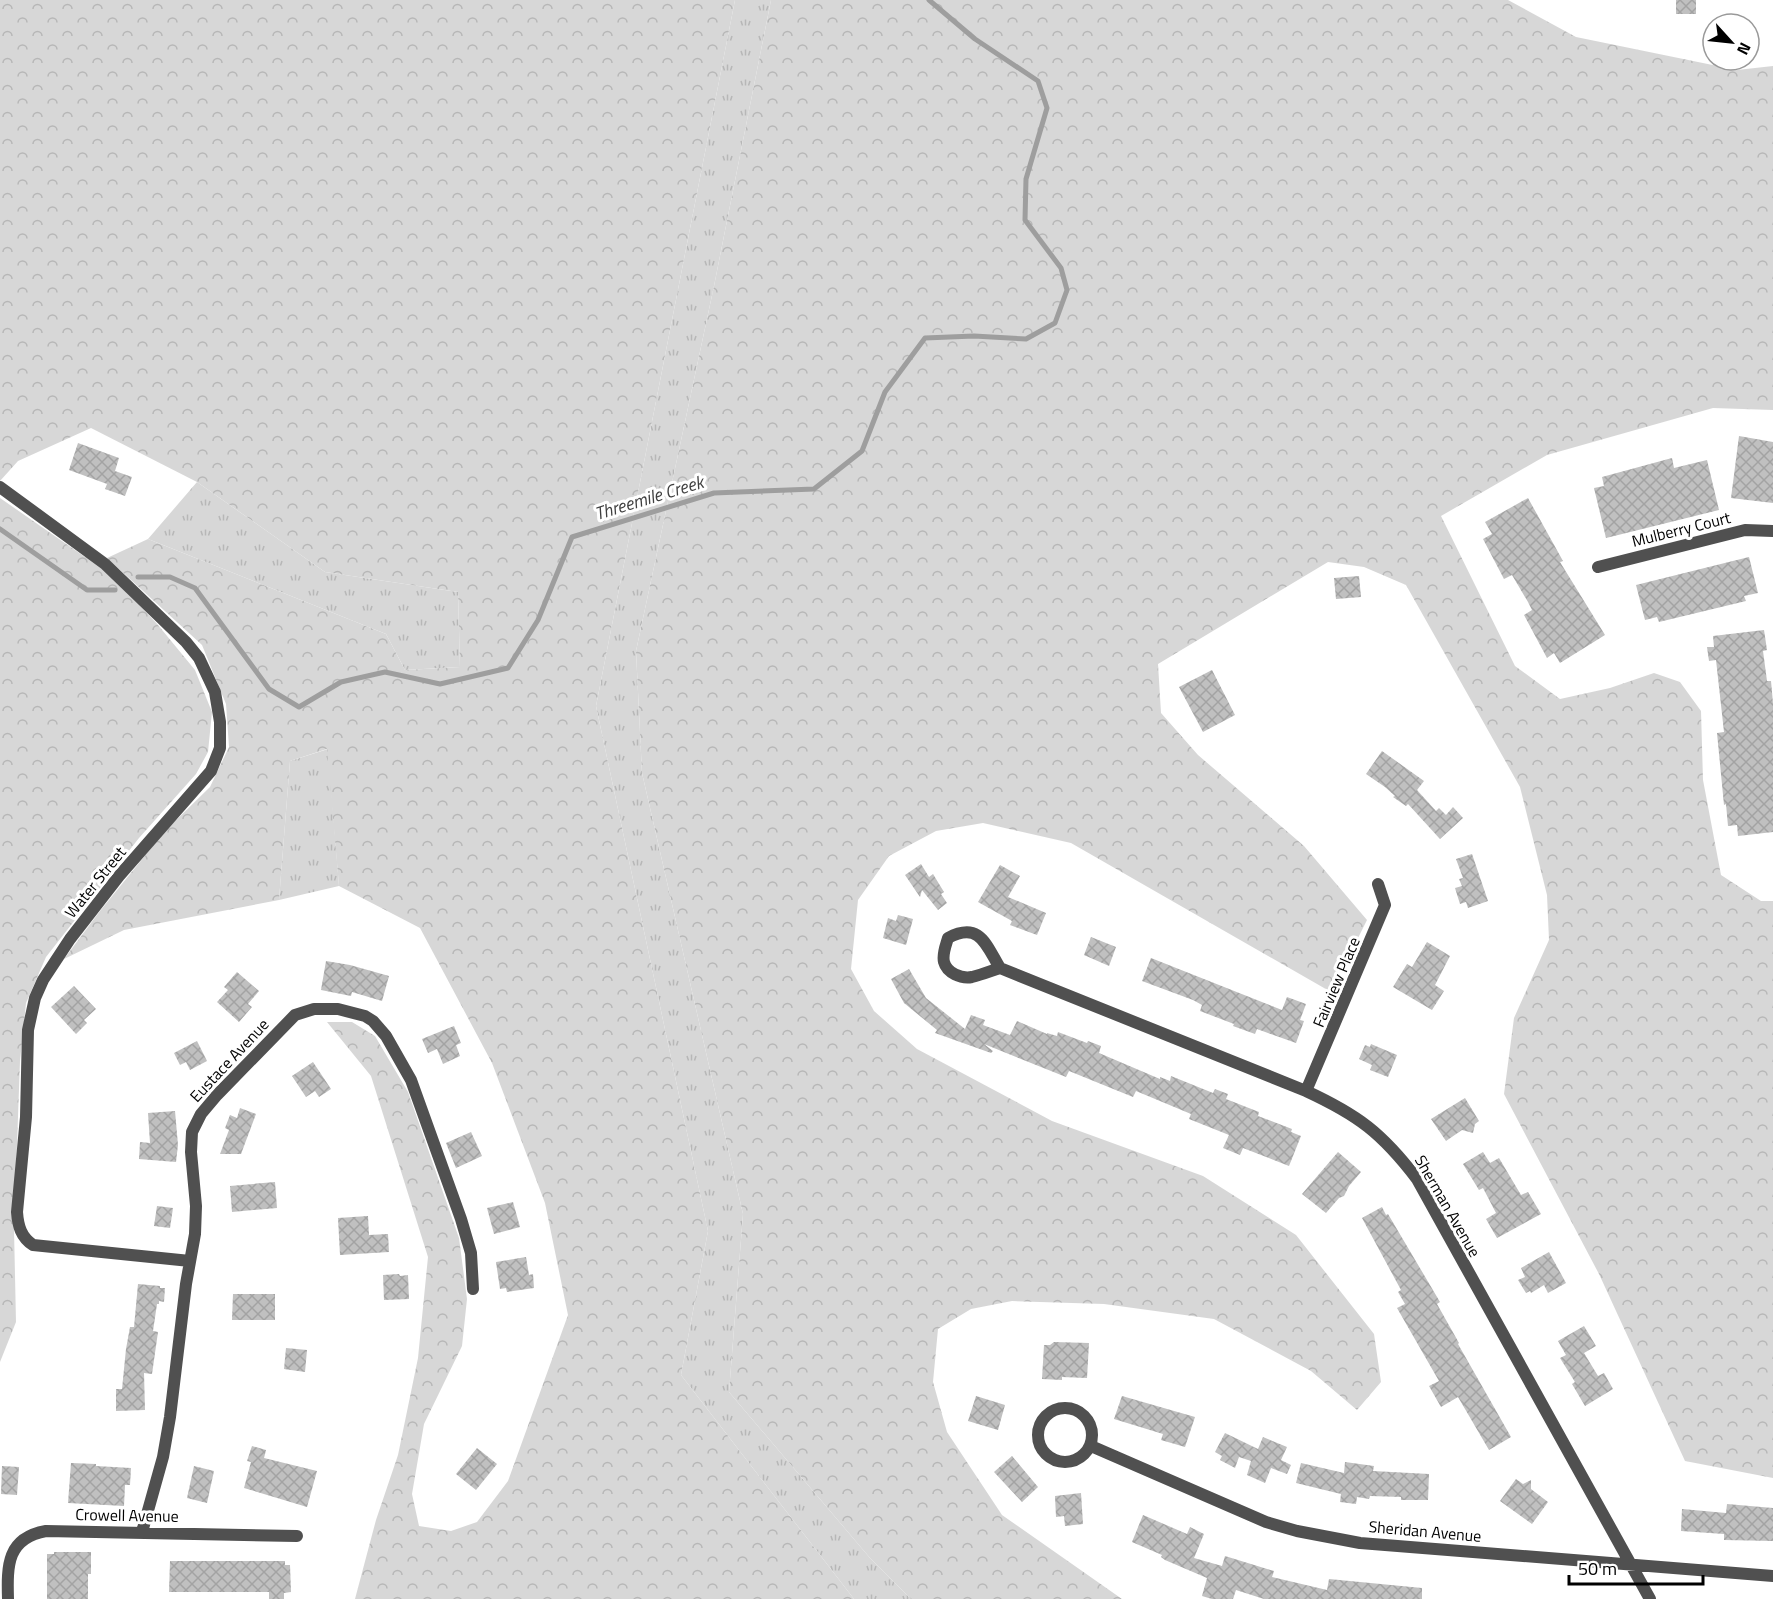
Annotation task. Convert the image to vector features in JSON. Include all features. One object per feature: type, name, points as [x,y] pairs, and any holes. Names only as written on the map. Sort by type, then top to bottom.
[{"type":"street","name":"Water Street","points":[[0,487],[90,552],[163,618],[199,658],[217,699],[220,748],[211,771],[120,876],[70,939],[43,980],[35,998],[28,1030],[26,1117],[17,1212],[18,1226],[28,1242],[33,1245],[190,1261]]},
{"type":"street","name":"Mulberry Court","points":[[1598,567],[1744,530],[1773,531]]},
{"type":"street","name":"Fairview Place","points":[[1306,1091],[1385,905],[1378,884]]},
{"type":"street","points":[[960,932],[973,932],[984,939],[1000,968],[969,978],[958,976],[948,970],[944,961],[944,950],[948,938],[960,932]]},
{"type":"street","name":"Sherman Avenue","points":[[1000,968],[1306,1091],[1340,1107],[1375,1131],[1397,1153],[1417,1179],[1650,1599]]},
{"type":"street","name":"Eustace Avenue","points":[[142,1532],[170,1417],[186,1284],[195,1234],[196,1206],[192,1132],[201,1114],[217,1095],[295,1016],[314,1009],[338,1009],[364,1016],[377,1025],[386,1036],[411,1080],[468,1242],[471,1253],[473,1289]]},
{"type":"street","points":[[1059,1408],[1076,1409],[1089,1420],[1092,1429],[1091,1446],[1081,1458],[1073,1461],[1056,1461],[1042,1450],[1038,1442],[1040,1423],[1059,1408]]},
{"type":"street","name":"Sheridan Avenue","points":[[1091,1446],[1243,1513],[1297,1531],[1360,1543],[1773,1576]]},
{"type":"street","name":"Crowell Avenue","points":[[8,1599],[9,1567],[14,1551],[21,1540],[30,1534],[46,1531],[297,1536]]},
{"type":"green space","points":[[0,0],[735,0],[596,706],[708,1231],[681,1375],[854,1599],[355,1599],[376,1520],[398,1455],[418,1358],[428,1257],[371,1076],[327,1022],[352,1022],[375,1036],[408,1092],[459,1238],[467,1299],[462,1346],[424,1424],[412,1494],[419,1526],[451,1531],[477,1522],[508,1481],[568,1315],[545,1203],[492,1063],[420,928],[339,886],[327,749],[290,761],[279,900],[124,930],[64,959],[165,831],[210,787],[229,747],[226,704],[202,645],[107,558],[148,539],[386,634],[405,670],[460,667],[458,592],[325,572],[197,482],[91,428],[18,461],[0,481]]},
{"type":"green space","points":[[735,0],[771,0],[714,286],[636,651],[642,773],[743,1214],[729,1392],[870,1558],[911,1599],[854,1599],[681,1375],[708,1231],[596,706]]},
{"type":"green space","points":[[771,0],[1508,0],[1576,37],[1701,63],[1701,72],[1761,72],[1761,67],[1773,66],[1773,410],[1713,408],[1547,455],[1441,516],[1515,666],[1560,699],[1610,688],[1654,673],[1680,682],[1701,711],[1703,780],[1721,875],[1761,901],[1773,901],[1773,1478],[1685,1461],[1599,1274],[1504,1094],[1514,1018],[1549,940],[1547,895],[1520,787],[1406,585],[1364,567],[1328,562],[1158,664],[1161,713],[1198,755],[1304,846],[1367,920],[1331,992],[1071,843],[983,823],[936,831],[889,856],[858,900],[851,969],[874,1011],[917,1049],[1052,1121],[1203,1176],[1296,1235],[1374,1334],[1381,1382],[1357,1410],[1311,1371],[1214,1319],[1104,1304],[1012,1301],[971,1309],[938,1329],[933,1382],[947,1432],[1002,1515],[1122,1599],[911,1599],[870,1558],[729,1392],[743,1214],[642,773],[636,651],[714,286]]},
{"type":"green space","points":[[197,482],[325,572],[458,592],[460,667],[405,670],[386,634],[148,539]]},
{"type":"green space","points":[[0,498],[85,557],[95,556],[158,625],[195,670],[212,712],[208,752],[196,774],[139,838],[46,957],[26,1003],[20,1061],[14,1229],[16,1322],[0,1362]]},
{"type":"green space","points":[[328,749],[339,886],[279,900],[290,761]]},
{"type":"building","points":[[1676,0],[1696,0],[1696,14],[1676,14]]},
{"type":"building","points":[[1739,436],[1773,442],[1773,503],[1731,498]]},
{"type":"building","points":[[78,443],[119,458],[115,471],[132,477],[125,496],[105,489],[107,484],[69,470]]},
{"type":"building","points":[[1672,458],[1674,468],[1707,460],[1719,510],[1606,538],[1594,488],[1604,486],[1602,477]]},
{"type":"building","points":[[1528,498],[1563,561],[1560,562],[1605,635],[1560,663],[1554,653],[1547,658],[1524,615],[1532,610],[1528,602],[1512,575],[1504,579],[1483,539],[1492,534],[1485,522]]},
{"type":"building","points":[[1749,557],[1758,593],[1744,596],[1746,601],[1659,622],[1657,617],[1645,620],[1636,585]]},
{"type":"building","points":[[1359,576],[1361,597],[1336,599],[1334,578]]},
{"type":"building","points":[[1764,630],[1767,650],[1763,651],[1767,681],[1771,681],[1773,703],[1773,832],[1738,836],[1737,825],[1728,826],[1726,804],[1724,805],[1717,733],[1724,732],[1716,660],[1709,661],[1707,647],[1714,647],[1713,636]]},
{"type":"building","points":[[1212,670],[1235,715],[1203,732],[1179,687]]},
{"type":"building","points":[[1382,751],[1424,781],[1417,790],[1436,811],[1439,808],[1446,815],[1453,807],[1463,818],[1440,839],[1408,804],[1406,806],[1393,797],[1395,796],[1385,787],[1366,774]]},
{"type":"building","points":[[1472,854],[1488,901],[1468,908],[1466,902],[1460,904],[1455,888],[1462,886],[1459,879],[1463,878],[1456,859]]},
{"type":"building","points":[[921,864],[929,877],[933,874],[944,892],[941,894],[947,903],[938,910],[922,890],[920,897],[905,875]]},
{"type":"building","points":[[1000,865],[1020,876],[1008,897],[1046,913],[1037,935],[1010,925],[1012,921],[978,902]]},
{"type":"building","points":[[898,915],[913,919],[906,945],[883,938],[888,918],[896,921]]},
{"type":"building","points":[[1091,937],[1116,947],[1109,966],[1084,955]]},
{"type":"building","points":[[1427,942],[1450,956],[1435,985],[1444,991],[1432,1010],[1393,987],[1407,964],[1412,967]]},
{"type":"building","points":[[1151,958],[1282,1010],[1287,997],[1306,1004],[1300,1020],[1304,1021],[1296,1043],[1257,1029],[1255,1034],[1233,1026],[1234,1024],[1200,1011],[1202,1005],[1193,1000],[1142,981]]},
{"type":"building","points":[[326,961],[389,976],[382,1001],[352,992],[351,996],[321,990]]},
{"type":"building","points":[[909,969],[926,998],[965,1029],[971,1015],[985,1020],[983,1025],[1010,1035],[1017,1021],[1047,1034],[1057,1036],[1058,1032],[1101,1046],[1099,1053],[1160,1079],[1160,1077],[1170,1081],[1171,1076],[1213,1093],[1215,1089],[1228,1094],[1226,1099],[1259,1112],[1258,1116],[1292,1129],[1291,1132],[1301,1136],[1289,1166],[1243,1148],[1240,1155],[1223,1148],[1229,1135],[1189,1119],[1191,1114],[1136,1091],[1133,1097],[1069,1071],[1066,1077],[984,1044],[993,1051],[991,1053],[935,1033],[937,1030],[904,1003],[891,979]]},
{"type":"building","points":[[237,972],[259,991],[248,1004],[252,1007],[239,1022],[217,1002],[228,990],[224,987]]},
{"type":"building","points":[[74,986],[96,1009],[84,1020],[87,1023],[76,1034],[51,1007]]},
{"type":"building","points":[[454,1026],[461,1043],[456,1045],[460,1056],[443,1064],[437,1049],[428,1053],[422,1039]]},
{"type":"building","points":[[197,1041],[207,1061],[190,1070],[186,1062],[180,1065],[174,1053]]},
{"type":"building","points":[[1371,1044],[1397,1055],[1388,1077],[1370,1070],[1372,1065],[1359,1059],[1365,1045],[1370,1047]]},
{"type":"building","points":[[313,1062],[331,1089],[319,1097],[315,1091],[306,1097],[292,1076]]},
{"type":"building","points":[[1465,1098],[1479,1121],[1475,1124],[1473,1133],[1462,1130],[1446,1141],[1431,1119]]},
{"type":"building","points":[[240,1108],[256,1114],[241,1154],[220,1154],[229,1130],[225,1128],[230,1115],[237,1118]]},
{"type":"building","points":[[175,1111],[178,1145],[176,1162],[139,1159],[140,1142],[150,1143],[148,1113]]},
{"type":"building","points":[[471,1132],[482,1156],[456,1168],[446,1143]]},
{"type":"building","points":[[1338,1152],[1361,1172],[1344,1196],[1339,1198],[1326,1213],[1302,1194]]},
{"type":"building","points":[[1483,1152],[1490,1163],[1499,1158],[1521,1195],[1528,1192],[1541,1214],[1497,1238],[1486,1219],[1496,1213],[1483,1188],[1479,1190],[1463,1164]]},
{"type":"building","points":[[275,1182],[277,1208],[232,1212],[230,1186]]},
{"type":"building","points":[[513,1202],[520,1227],[494,1234],[487,1208]]},
{"type":"building","points":[[157,1206],[173,1208],[170,1228],[154,1226]]},
{"type":"building","points":[[1382,1207],[1440,1302],[1437,1304],[1458,1344],[1511,1437],[1489,1450],[1458,1397],[1441,1407],[1429,1386],[1439,1381],[1397,1308],[1405,1304],[1398,1292],[1401,1290],[1362,1218]]},
{"type":"building","points":[[368,1216],[369,1235],[388,1234],[389,1252],[340,1255],[338,1218]]},
{"type":"building","points":[[1549,1252],[1566,1283],[1548,1293],[1544,1285],[1531,1293],[1530,1291],[1526,1293],[1518,1280],[1525,1277],[1521,1268]]},
{"type":"building","points":[[526,1257],[529,1275],[533,1274],[534,1288],[507,1292],[506,1288],[500,1289],[496,1262]]},
{"type":"building","points":[[399,1274],[400,1276],[408,1275],[409,1299],[384,1300],[383,1275]]},
{"type":"building","points":[[138,1284],[165,1288],[164,1302],[159,1301],[157,1304],[153,1331],[158,1332],[152,1374],[144,1373],[145,1410],[116,1411],[116,1389],[122,1389],[130,1327],[134,1327]]},
{"type":"building","points":[[233,1294],[275,1294],[275,1320],[232,1320]]},
{"type":"building","points":[[1584,1326],[1596,1346],[1584,1353],[1598,1376],[1604,1373],[1613,1389],[1585,1406],[1572,1384],[1575,1382],[1560,1358],[1566,1355],[1558,1341]]},
{"type":"building","points":[[1054,1342],[1089,1343],[1087,1378],[1042,1379],[1044,1345]]},
{"type":"building","points":[[286,1348],[307,1350],[305,1372],[284,1369]]},
{"type":"building","points":[[976,1396],[1005,1405],[998,1430],[968,1421]]},
{"type":"building","points":[[1122,1396],[1195,1417],[1185,1447],[1161,1440],[1163,1434],[1114,1419]]},
{"type":"building","points":[[1225,1433],[1258,1449],[1263,1437],[1287,1447],[1281,1460],[1291,1465],[1287,1474],[1271,1468],[1265,1483],[1247,1475],[1251,1461],[1239,1457],[1235,1468],[1220,1460],[1222,1456],[1215,1452]]},
{"type":"building","points":[[252,1446],[266,1450],[264,1458],[317,1471],[307,1507],[244,1488],[251,1462],[247,1461]]},
{"type":"building","points":[[477,1448],[497,1464],[476,1490],[456,1474]]},
{"type":"building","points":[[1012,1456],[1038,1487],[1022,1502],[994,1472]]},
{"type":"building","points":[[1345,1462],[1374,1466],[1373,1471],[1429,1474],[1428,1500],[1401,1500],[1401,1497],[1370,1496],[1369,1499],[1357,1497],[1356,1504],[1340,1502],[1341,1494],[1296,1483],[1301,1463],[1344,1473]]},
{"type":"building","points":[[71,1463],[131,1468],[130,1485],[125,1485],[124,1506],[68,1503]]},
{"type":"building","points":[[2,1466],[19,1467],[17,1495],[1,1494]]},
{"type":"building","points":[[194,1466],[214,1471],[207,1503],[187,1498]]},
{"type":"building","points":[[1516,1479],[1523,1484],[1531,1480],[1531,1489],[1548,1502],[1532,1524],[1500,1501]]},
{"type":"building","points":[[1081,1493],[1083,1524],[1065,1526],[1064,1516],[1056,1517],[1055,1496]]},
{"type":"building","points":[[1727,1504],[1773,1508],[1773,1541],[1724,1540],[1724,1534],[1681,1531],[1682,1509],[1726,1513]]},
{"type":"building","points":[[1143,1515],[1187,1534],[1190,1527],[1204,1534],[1194,1558],[1222,1566],[1225,1556],[1274,1571],[1272,1577],[1327,1590],[1329,1579],[1422,1588],[1422,1599],[1264,1599],[1236,1590],[1233,1599],[1212,1599],[1202,1596],[1207,1578],[1165,1560],[1161,1557],[1162,1555],[1132,1542]]},
{"type":"building","points":[[54,1552],[91,1552],[88,1599],[47,1599],[47,1554],[54,1554]]},
{"type":"building","points":[[170,1561],[285,1561],[285,1565],[290,1565],[291,1592],[284,1593],[284,1599],[269,1599],[269,1592],[169,1592]]},
{"type":"waterway","name":"Threemile Creek","points":[[138,577],[170,577],[195,588],[269,689],[299,707],[341,682],[385,672],[440,684],[508,668],[538,620],[572,537],[714,493],[814,489],[862,451],[885,392],[925,338],[974,336],[1026,339],[1055,323],[1067,290],[1061,268],[1025,220],[1026,179],[1047,108],[1038,81],[975,39],[929,0]]},
{"type":"waterway","name":"Threemile Creek","points":[[0,529],[87,590],[115,590]]}]
